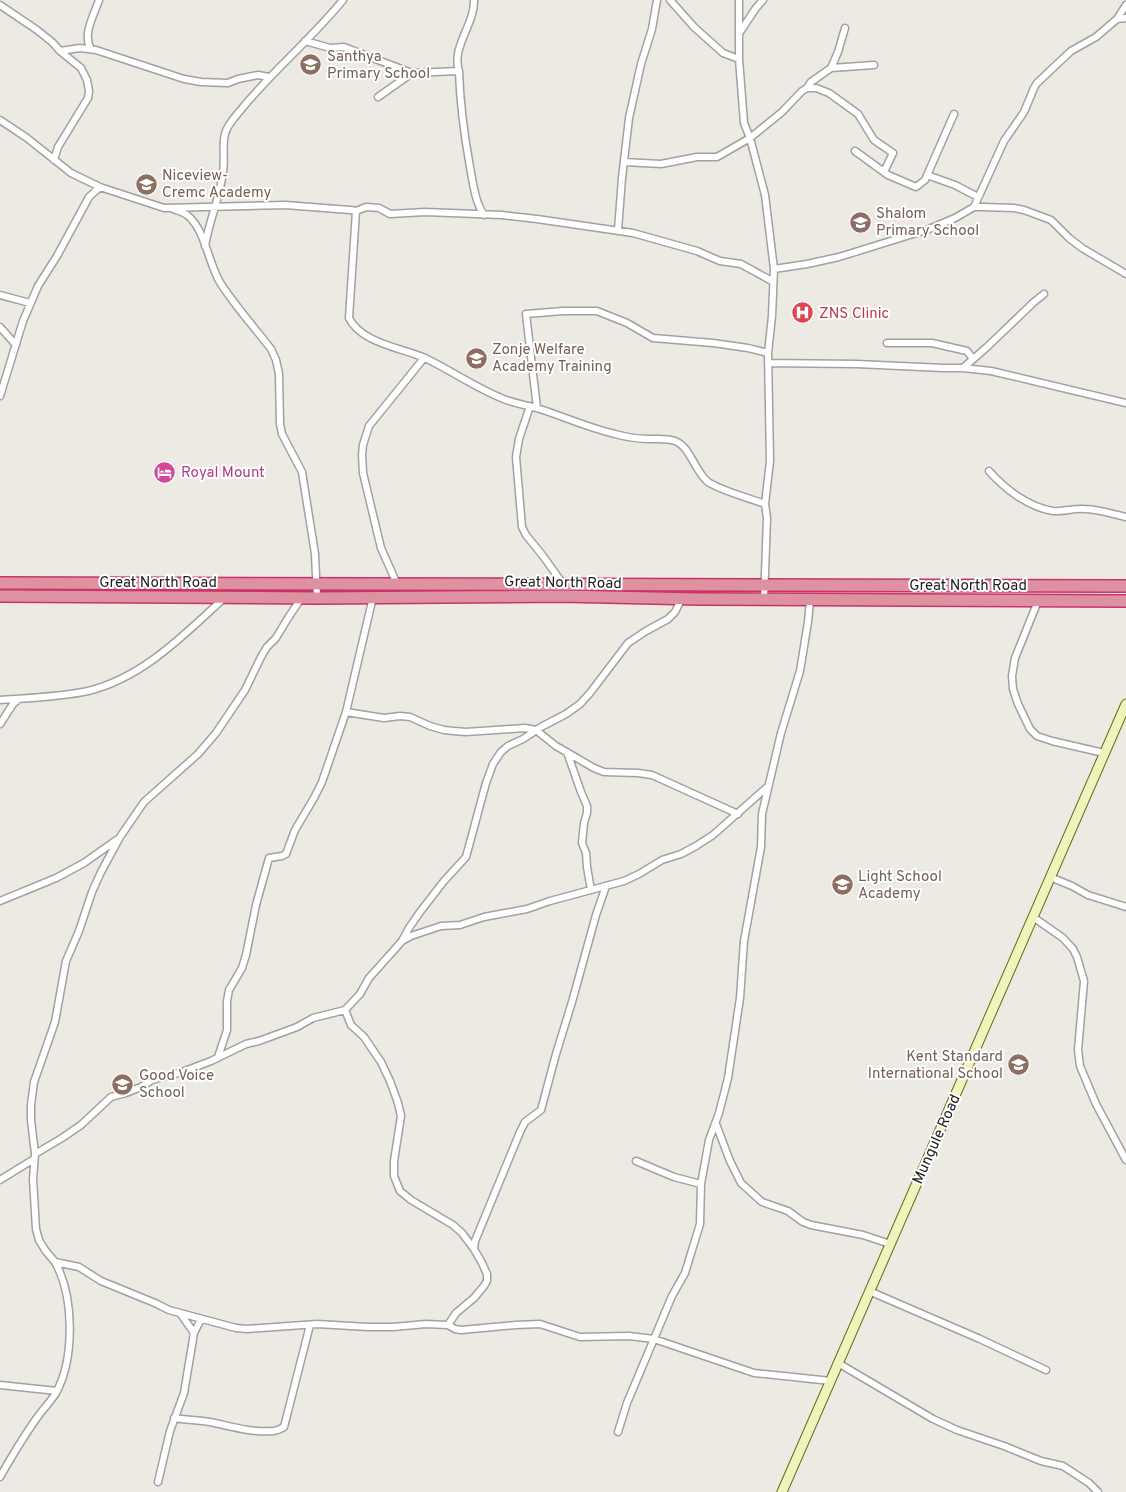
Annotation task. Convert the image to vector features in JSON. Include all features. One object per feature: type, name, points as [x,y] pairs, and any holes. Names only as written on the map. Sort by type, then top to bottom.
[{"type":"highway","name":"Great North Road","points":[[0,583],[1126,586]]},
{"type":"highway","name":"Great North Road","points":[[0,596],[302,598],[561,596],[764,600],[1126,601]]},
{"type":"street","points":[[91,49],[88,45],[87,37],[99,0]]},
{"type":"street","points":[[205,246],[220,189],[223,172],[224,135],[229,126],[269,77],[343,0]]},
{"type":"street","points":[[474,0],[471,18],[458,55],[457,66],[459,71],[461,112],[467,146],[477,197],[484,215]]},
{"type":"street","points":[[618,230],[629,118],[641,64],[652,29],[657,0]]},
{"type":"street","points":[[670,0],[694,27],[723,53],[739,59]]},
{"type":"street","points":[[739,0],[739,59],[744,123],[750,138],[765,195],[774,269],[768,353],[770,461],[765,504],[767,518],[764,600]]},
{"type":"street","points":[[739,33],[763,0]]},
{"type":"street","points":[[0,5],[52,42],[60,52],[81,68],[87,80],[88,98],[58,147],[54,160]]},
{"type":"street","points":[[974,207],[1004,141],[1024,112],[1037,83],[1071,51],[1096,36],[1116,19],[1126,5]]},
{"type":"street","points":[[1116,19],[1126,18]]},
{"type":"street","points":[[624,162],[661,164],[697,157],[717,157],[750,138],[811,82],[830,68],[838,52],[845,28]]},
{"type":"street","points":[[304,41],[330,48],[344,47],[412,73],[459,71]]},
{"type":"street","points":[[60,52],[73,48],[91,49],[201,82],[228,82],[258,75],[269,77]]},
{"type":"street","points":[[830,68],[874,65]]},
{"type":"street","points":[[378,97],[412,73]]},
{"type":"street","points":[[806,88],[816,88],[858,114],[874,140],[893,154],[884,172]]},
{"type":"street","points":[[855,151],[888,175],[916,187],[925,180],[954,114]]},
{"type":"street","points":[[0,120],[27,138],[71,173],[100,187],[164,208],[285,205],[356,211],[366,207],[379,208],[390,214],[425,212],[502,215],[537,219],[633,232],[698,251],[720,261],[741,264],[772,280]]},
{"type":"street","points":[[927,176],[955,185],[978,197]]},
{"type":"street","points":[[0,396],[30,303],[40,281],[57,256],[89,197],[100,187]]},
{"type":"street","points":[[774,269],[839,258],[930,229],[974,207],[1014,208],[1044,217],[1082,248],[1126,274]]},
{"type":"street","points":[[172,208],[186,214],[193,221],[205,246],[214,272],[221,284],[271,349],[276,360],[280,424],[286,443],[302,472],[315,554],[317,598]]},
{"type":"street","points":[[356,211],[349,318],[358,329],[374,340],[424,358],[499,398],[537,408],[591,428],[618,435],[632,438],[676,441],[685,448],[701,474],[708,481],[765,504]]},
{"type":"street","points":[[963,368],[1044,294]]},
{"type":"street","points":[[0,295],[30,303]]},
{"type":"street","points":[[537,408],[526,314],[597,311],[627,323],[653,338],[713,342],[768,353]]},
{"type":"street","points":[[0,327],[16,345]]},
{"type":"street","points":[[887,343],[940,344],[968,351],[973,359]]},
{"type":"street","points":[[397,584],[381,548],[363,473],[362,455],[369,426],[424,358]]},
{"type":"street","points":[[768,363],[857,364],[963,368],[991,371],[1126,403]]},
{"type":"street","points":[[530,406],[519,439],[516,457],[522,527],[563,584]]},
{"type":"street","points":[[988,470],[1010,491],[1053,511],[1082,508],[1126,517]]},
{"type":"street","points":[[0,700],[66,694],[105,686],[141,667],[175,642],[224,597]]},
{"type":"street","points":[[218,1057],[227,1030],[229,990],[244,962],[256,905],[270,858],[286,854],[295,830],[308,810],[322,782],[346,712],[373,597]]},
{"type":"street","points":[[0,1477],[39,1415],[57,1391],[66,1365],[69,1343],[67,1301],[61,1274],[39,1240],[36,1229],[33,1179],[35,1156],[31,1113],[34,1082],[55,1022],[66,961],[79,931],[92,892],[120,837],[144,802],[198,754],[216,733],[245,690],[267,647],[276,638],[302,598]]},
{"type":"street","points":[[0,1180],[81,1125],[111,1097],[126,1093],[152,1080],[182,1072],[246,1044],[297,1027],[313,1018],[345,1010],[360,994],[369,978],[402,941],[420,912],[444,881],[466,857],[486,783],[500,752],[580,704],[628,643],[640,634],[668,619],[675,612],[682,598]]},
{"type":"street","points":[[618,1432],[627,1403],[672,1296],[685,1273],[700,1224],[701,1184],[708,1140],[720,1113],[728,1078],[740,998],[744,940],[761,847],[762,814],[781,733],[800,671],[810,600]]},
{"type":"street","points":[[1038,601],[1027,624],[1012,676],[1013,689],[1018,704],[1030,729],[1037,736],[1104,753]]},
{"type":"street","points":[[0,724],[13,704],[20,699]]},
{"type":"street","name":"Mungule Road","points":[[782,1492],[1126,704]]},
{"type":"street","points":[[346,712],[384,718],[410,717],[430,726],[454,731],[466,732],[525,728],[536,730],[583,763],[604,772],[652,775],[738,814]]},
{"type":"street","points":[[567,752],[587,806],[582,843],[586,854],[591,890]]},
{"type":"street","points":[[402,941],[426,930],[441,926],[460,925],[527,909],[550,900],[624,881],[662,860],[681,854],[713,835],[767,787]]},
{"type":"street","points":[[0,901],[56,878],[84,863],[120,837]]},
{"type":"street","points":[[1050,877],[1088,895],[1126,907]]},
{"type":"street","points":[[474,1249],[475,1241],[520,1132],[526,1122],[541,1110],[596,915],[606,886]]},
{"type":"street","points":[[1033,917],[1063,938],[1073,948],[1077,957],[1084,981],[1078,1050],[1080,1066],[1096,1104],[1126,1160]]},
{"type":"street","points":[[345,1010],[351,1025],[364,1037],[381,1062],[390,1081],[402,1116],[394,1161],[394,1176],[400,1191],[411,1200],[453,1225],[474,1249],[487,1274],[487,1281],[484,1286],[474,1298],[456,1313],[448,1325]]},
{"type":"street","points":[[716,1124],[730,1161],[741,1183],[762,1202],[788,1211],[803,1222],[812,1225],[862,1235],[890,1244]]},
{"type":"street","points":[[636,1161],[674,1177],[701,1184]]},
{"type":"street","points":[[55,1262],[79,1266],[101,1281],[180,1313],[236,1328],[310,1325],[393,1327],[426,1324],[448,1325],[461,1330],[540,1324],[580,1337],[629,1336],[654,1339],[754,1373],[831,1380]]},
{"type":"street","points":[[869,1291],[1046,1370]]},
{"type":"street","points":[[180,1313],[194,1333]]},
{"type":"street","points":[[158,1482],[166,1443],[184,1393],[194,1333],[202,1318]]},
{"type":"street","points":[[174,1418],[273,1432],[284,1427],[310,1325]]},
{"type":"street","points":[[838,1363],[933,1419],[1041,1462],[1063,1466],[1089,1483],[1098,1492]]},
{"type":"street","points":[[0,1385],[57,1391]]},
{"type":"place","name":"Santhya Primary School","points":[[311,65]]},
{"type":"place","name":"Niceview- Cremc Academy","points":[[146,184]]},
{"type":"place","name":"Shalom Primary School","points":[[860,222]]},
{"type":"place","name":"ZNS Clinic","points":[[803,313]]},
{"type":"place","name":"Zonje Welfare Academy Training","points":[[476,358]]},
{"type":"place","name":"Royal Mount","points":[[165,472]]},
{"type":"place","name":"Light School Academy","points":[[842,885]]},
{"type":"place","name":"Kent Standard International School","points":[[1019,1065]]},
{"type":"place","name":"Good Voice School","points":[[123,1084]]}]
